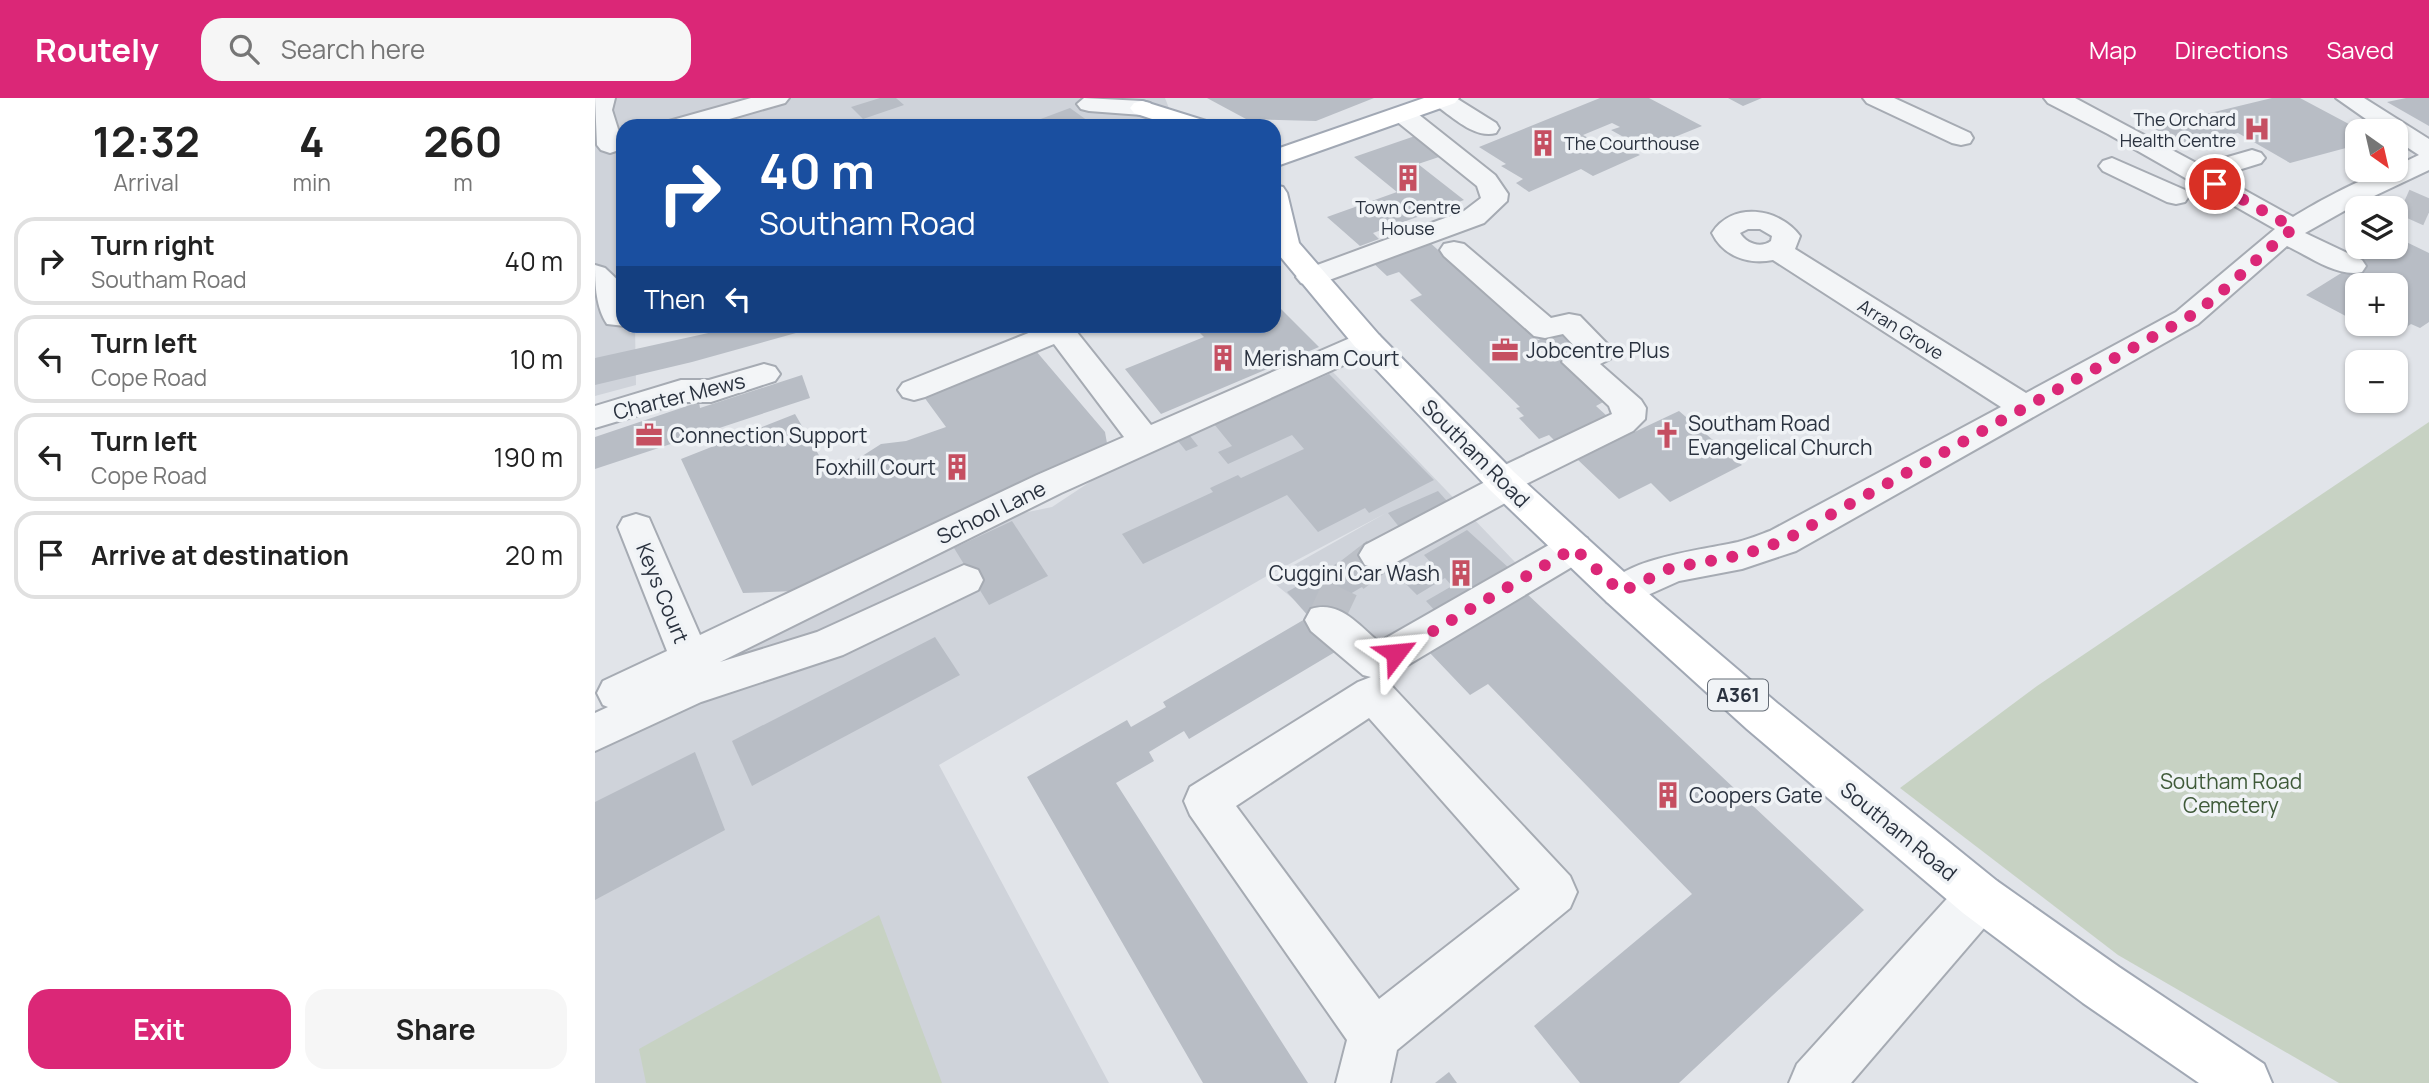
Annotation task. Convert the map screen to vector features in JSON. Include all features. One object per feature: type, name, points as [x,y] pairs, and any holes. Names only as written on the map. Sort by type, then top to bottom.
[{"type":"main road","points":[[1281,157],[1433,104]]},
{"type":"main road","points":[[1142,111],[1171,119]]},
{"type":"main road","points":[[1281,140],[1376,124]]},
{"type":"main road","name":"Southam Road","points":[[1281,239],[1369,342],[1504,483],[1621,592],[1810,757],[1980,897],[2101,985],[2245,1083]]},
{"type":"street","points":[[603,98],[600,110],[609,145]]},
{"type":"street","points":[[748,117],[776,98]]},
{"type":"street","points":[[1433,104],[1484,98]]},
{"type":"street","points":[[1875,98],[1961,138]]},
{"type":"street","points":[[1901,110],[1927,98]]},
{"type":"street","points":[[2348,98],[2429,150]]},
{"type":"street","points":[[1089,104],[1142,111]]},
{"type":"street","points":[[1433,104],[1487,128]]},
{"type":"street","points":[[1311,277],[1473,217],[1495,201],[1495,194],[1433,104]]},
{"type":"street","points":[[2066,105],[2191,170],[2352,266]]},
{"type":"street","points":[[2146,181],[2252,158]]},
{"type":"street","points":[[1621,592],[1671,568],[1742,555],[1783,541],[2212,302],[2290,231],[2429,160]]},
{"type":"street","points":[[2112,166],[2176,196]]},
{"type":"street","points":[[2372,188],[2390,196]]},
{"type":"street","points":[[1378,555],[1504,483],[1628,419],[1629,408],[1621,398],[1578,362],[1599,352],[1569,323],[1545,329],[1454,250]]},
{"type":"street","name":"Arran Grove","points":[[1777,250],[2025,407]]},
{"type":"street","points":[[595,274],[610,287],[612,320]]},
{"type":"street","points":[[914,390],[1055,333]]},
{"type":"street","points":[[1070,333],[1145,441]]},
{"type":"street","name":"School Lane","points":[[618,694],[1049,484],[1369,342]]},
{"type":"street","name":"Charter Mews","points":[[595,417],[681,391],[711,391],[764,374]]},
{"type":"street","name":"Keys Court","points":[[636,527],[690,659]]},
{"type":"street","points":[[1325,620],[1377,663],[1574,548]]},
{"type":"street","points":[[595,733],[688,690],[829,644],[964,580]]},
{"type":"street","points":[[1373,694],[1553,892],[1368,1059],[1206,801],[1373,694]]},
{"type":"street","points":[[1816,1083],[1980,897]]},
{"type":"shaded area","points":[[595,98],[1165,98],[1173,119],[616,119],[616,333],[635,333],[636,385],[595,396]]},
{"type":"shaded area","points":[[1332,371],[1536,584],[1385,675],[1269,579],[1386,513],[1265,577],[939,765],[1109,1083],[595,1083],[595,720],[1013,515],[1052,507],[1108,470]]},
{"type":"green space","name":"Southam Road Cemetery","points":[[2429,422],[2429,1083],[2339,1083],[2118,955],[1900,788],[2037,686]]},
{"type":"green space","points":[[879,915],[942,1083],[646,1083],[639,1049]]},
{"type":"building","points":[[880,98],[896,98],[904,105],[863,119],[851,107]]},
{"type":"building","points":[[1207,98],[1374,98],[1316,121],[1246,119]]},
{"type":"building","name":"The Courthouse","points":[[1600,98],[1649,98],[1702,126],[1645,149],[1611,130],[1620,127],[1612,123],[1583,135],[1613,152],[1625,147],[1640,155],[1593,176],[1581,169],[1529,192],[1516,183],[1523,179],[1501,166],[1506,164],[1479,147]]},
{"type":"building","points":[[1728,98],[1762,98],[1743,106]]},
{"type":"building","name":"The Orchard Health Centre","points":[[2272,98],[2300,98],[2345,122],[2345,148],[2290,163],[2238,133],[2183,146],[2152,127]]},
{"type":"building","points":[[2406,98],[2429,98],[2429,126],[2387,102]]},
{"type":"building","points":[[1070,108],[1085,119],[1041,119]]},
{"type":"building","name":"Town Centre House","points":[[1415,136],[1442,156],[1418,164],[1464,200],[1373,233],[1379,239],[1360,246],[1327,217],[1397,192],[1354,157]]},
{"type":"building","name":"Jobcentre Plus","points":[[1427,240],[1538,340],[1560,331],[1582,350],[1560,360],[1605,401],[1596,406],[1607,416],[1554,440],[1549,435],[1539,439],[1519,418],[1524,416],[1516,408],[1520,407],[1410,300],[1422,295],[1399,272],[1387,276],[1371,261]]},
{"type":"building","points":[[2408,243],[2429,253],[2429,322],[2420,328],[2411,324],[2408,326],[2408,273],[2345,273],[2345,316],[2306,295],[2364,259],[2408,259]]},
{"type":"building","name":"Merisham Court","points":[[1281,309],[1319,347],[1161,414],[1125,369],[1204,337],[1200,333],[1281,333]]},
{"type":"building","points":[[708,333],[796,333],[595,385],[595,358]]},
{"type":"building","name":"Foxhill Court","points":[[1036,351],[1105,432],[1108,449],[796,591],[743,593],[681,459],[795,414],[831,476],[881,444],[906,441],[946,427],[924,397]]},
{"type":"building","points":[[1329,374],[1434,480],[1369,513],[1365,508],[1318,532],[1287,495],[1143,564],[1122,534],[1213,492],[1210,488],[1238,475],[1241,478],[1304,449],[1292,435],[1228,464],[1218,452],[1232,446],[1214,424]]},
{"type":"building","points":[[802,375],[810,398],[595,469],[595,437],[699,402],[700,408]]},
{"type":"building","name":"Southam Road Evangelical Church","points":[[1679,411],[1742,465],[1670,502],[1651,483],[1619,499],[1577,459]]},
{"type":"building","points":[[1190,436],[1198,446],[1186,451],[1178,441]]},
{"type":"building","points":[[1438,491],[1455,510],[1404,533],[1388,513]]},
{"type":"building","points":[[1012,521],[1048,576],[989,605],[954,548]]},
{"type":"building","name":"Cuggini Car Wash","points":[[1467,530],[1510,569],[1438,614],[1426,601],[1452,586],[1445,578],[1417,595],[1404,582],[1433,565],[1424,555]]},
{"type":"building","points":[[1369,545],[1392,569],[1310,618],[1287,592]]},
{"type":"building","name":"Coopers Gate","points":[[1525,592],[1864,910],[1679,1083],[1580,1083],[1534,1026],[1692,894],[1488,684],[1470,695],[1429,652]]},
{"type":"building","points":[[1305,619],[1335,652],[1189,739],[1184,731],[1149,752],[1154,761],[1116,783],[1308,1083],[1203,1083],[1027,777],[1127,720],[1131,727],[1166,707],[1163,702]]},
{"type":"building","points":[[935,637],[960,675],[752,786],[732,741]]},
{"type":"building","points":[[695,752],[725,830],[595,900],[595,802]]},
{"type":"building","points":[[1449,1072],[1457,1083],[1435,1083]]},
{"type":"tunnel","points":[[2408,204],[2429,213]]},
{"type":"tunnel","points":[[1325,620],[1343,582],[1378,555]]},
{"type":"place","name":"The Orchard Health Centre","points":[[2257,129]]},
{"type":"place","name":"The Courthouse","points":[[1543,143]]},
{"type":"place","name":"Town Centre House","points":[[1408,178]]},
{"type":"place","name":"Jobcentre Plus","points":[[1505,350]]},
{"type":"place","name":"Merisham Court","points":[[1223,358]]},
{"type":"place","name":"Connection Support","points":[[649,435]]},
{"type":"place","name":"Southam Road Evangelical Church","points":[[1667,435]]},
{"type":"place","name":"Foxhill Court","points":[[957,467]]},
{"type":"place","name":"Cuggini Car Wash","points":[[1461,573]]},
{"type":"place","name":"Coopers Gate","points":[[1668,795]]},
{"type":"route","points":[[1396,653],[1574,548],[1621,592],[1671,568],[1742,555],[1783,541],[2187,318],[2212,302],[2274,242],[2294,228],[2215,184]]}]
